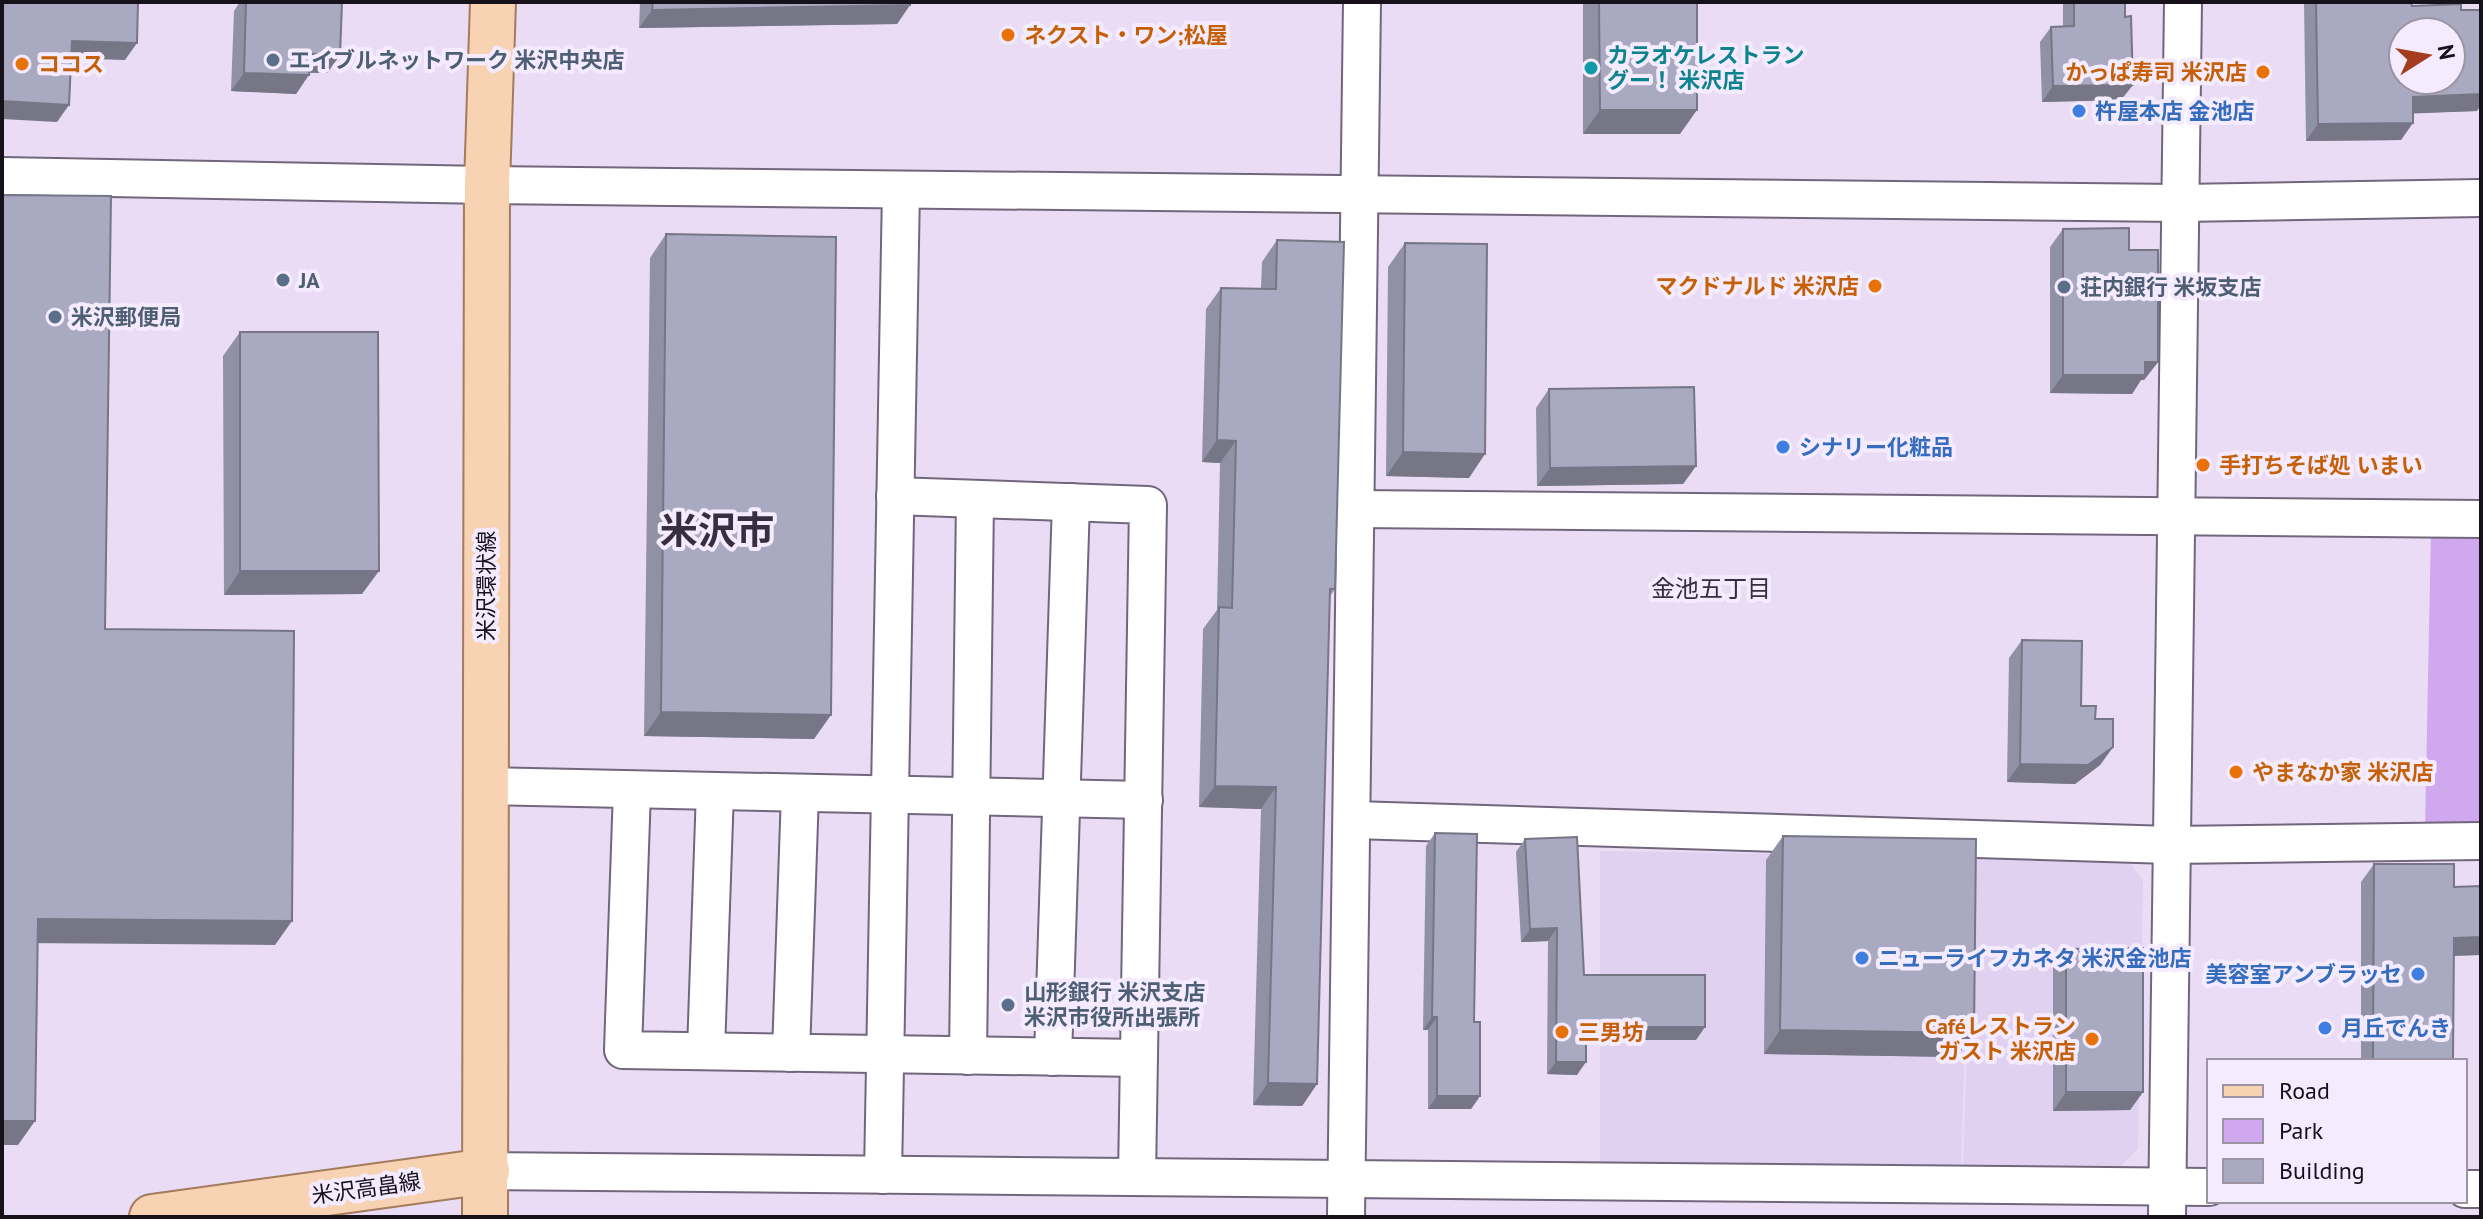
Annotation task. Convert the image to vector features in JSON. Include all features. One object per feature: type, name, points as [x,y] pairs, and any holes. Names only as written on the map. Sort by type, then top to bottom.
[{"type":"main road","name":"米沢環状線","points":[[487,1171],[487,185],[493,2]]},
{"type":"main road","name":"米沢高畠線","points":[[152,1217],[487,1171]]},
{"type":"main road","points":[[485,1217],[487,1171]]},
{"type":"street","points":[[1346,1217],[1362,2]]},
{"type":"street","points":[[2168,1202],[2174,516],[2183,2]]},
{"type":"street","points":[[2,176],[487,185],[2181,203],[2481,198]]},
{"type":"street","points":[[883,1175],[901,190]]},
{"type":"street","points":[[895,496],[1148,505],[1137,1177]]},
{"type":"street","points":[[968,1056],[975,499]]},
{"type":"street","points":[[1053,1057],[1071,502]]},
{"type":"street","points":[[1356,509],[2481,519]]},
{"type":"street","points":[[486,786],[1144,800]]},
{"type":"street","points":[[632,790],[623,1050],[1139,1058]]},
{"type":"street","points":[[706,1051],[715,791]]},
{"type":"street","points":[[791,1053],[800,793]]},
{"type":"street","points":[[1353,820],[2170,845],[2481,841]]},
{"type":"street","points":[[487,1171],[1347,1179],[2168,1202],[2207,1188]]},
{"type":"shaded area","points":[[1600,851],[1971,857],[1961,1168],[1600,1163]]},
{"type":"shaded area","points":[[1973,857],[2130,862],[2143,881],[2138,1149],[2114,1173],[1963,1168]]},
{"type":"green space","points":[[2431,530],[2481,531],[2481,831],[2425,830]]},
{"type":"building","points":[[2,2],[138,2],[137,43],[72,41],[69,105],[2,101]]},
{"type":"building","points":[[246,2],[342,2],[340,55],[310,54],[309,75],[244,73]]},
{"type":"building","points":[[653,2],[910,2],[910,5],[652,10]]},
{"type":"building","points":[[1599,2],[1697,2],[1697,110],[1600,110]]},
{"type":"building","points":[[2074,2],[2125,2],[2125,17],[2131,16],[2133,85],[2053,86],[2051,27],[2074,26]]},
{"type":"building","points":[[2316,2],[2411,2],[2412,6],[2461,4],[2461,10],[2481,10],[2481,94],[2467,95],[2467,16],[2387,16],[2387,96],[2436,96],[2413,97],[2413,123],[2318,124]]},
{"type":"building","points":[[2,195],[111,196],[105,629],[294,631],[292,921],[38,919],[35,1121],[2,1121]]},
{"type":"building","points":[[2129,228],[2129,250],[2158,250],[2158,362],[2145,362],[2145,375],[2063,375],[2063,229]]},
{"type":"building","points":[[666,234],[836,237],[831,715],[661,712]]},
{"type":"building","points":[[1277,240],[1344,242],[1335,589],[1330,589],[1317,1084],[1268,1083],[1276,787],[1215,786],[1219,607],[1232,608],[1236,441],[1217,440],[1221,288],[1276,289]]},
{"type":"building","points":[[1405,243],[1487,244],[1485,454],[1403,452]]},
{"type":"building","points":[[240,332],[378,332],[379,571],[240,571]]},
{"type":"building","points":[[1694,387],[1696,466],[1550,468],[1549,389]]},
{"type":"building","points":[[2022,640],[2082,641],[2081,706],[2096,706],[2095,719],[2113,719],[2113,747],[2088,765],[2020,764]]},
{"type":"building","points":[[1435,833],[1477,834],[1474,1022],[1480,1022],[1480,1096],[1437,1096],[1437,1017],[1432,1017]]},
{"type":"building","name":"ニューライフカネタ 米沢金池店","points":[[1783,836],[1976,839],[1974,1033],[1780,1030]]},
{"type":"building","points":[[1577,837],[1584,975],[1705,975],[1705,1027],[1586,1027],[1586,1062],[1556,1062],[1557,928],[1530,929],[1525,839]]},
{"type":"building","points":[[2374,864],[2454,864],[2454,887],[2481,886],[2481,937],[2454,938],[2453,1059],[2373,1059]]},
{"type":"building","name":"Caféレストラン ガスト 米沢店","points":[[2143,948],[2143,1092],[2066,1092],[2066,949]]},
{"type":"place","name":"ネクスト・ワン;松屋","points":[[1008,35]]},
{"type":"place","name":"エイブルネットワーク 米沢中央店","points":[[273,60]]},
{"type":"place","name":"ココス","points":[[22,64]]},
{"type":"place","name":"カラオケレストラン グー！ 米沢店","points":[[1591,68]]},
{"type":"place","name":"かっぱ寿司 米沢店","points":[[2263,72]]},
{"type":"place","name":"杵屋本店 金池店","points":[[2079,111]]},
{"type":"place","name":"JA","points":[[283,280]]},
{"type":"place","name":"マクドナルド 米沢店","points":[[1875,286]]},
{"type":"place","name":"荘内銀行 米坂支店","points":[[2064,287]]},
{"type":"place","name":"米沢郵便局","points":[[55,317]]},
{"type":"place","name":"シナリー化粧品","points":[[1783,447]]},
{"type":"place","name":"手打ちそば処 いまい","points":[[2203,465]]},
{"type":"place","name":"やまなか家 米沢店","points":[[2236,772]]},
{"type":"place","name":"ニューライフカネタ 米沢金池店","points":[[1862,958]]},
{"type":"place","name":"美容室アンブラッセ","points":[[2418,974]]},
{"type":"place","name":"山形銀行 米沢支店 米沢市役所出張所","points":[[1008,1005]]},
{"type":"place","name":"月丘でんき","points":[[2325,1028]]},
{"type":"place","name":"三男坊","points":[[1562,1032]]},
{"type":"place","name":"Caféレストラン ガスト 米沢店","points":[[2092,1039]]},
{"type":"district","name":"米沢市","points":[[717,531]]},
{"type":"district","name":"金池五丁目","points":[[1711,589]]}]
